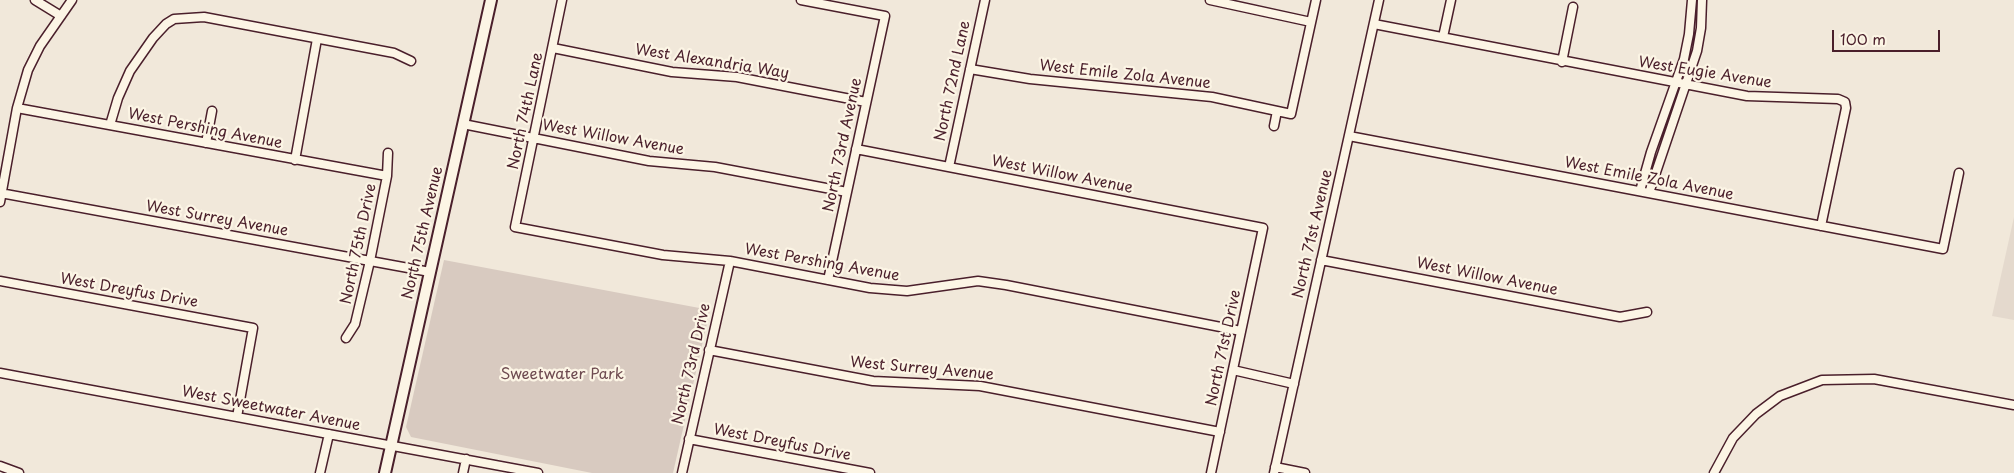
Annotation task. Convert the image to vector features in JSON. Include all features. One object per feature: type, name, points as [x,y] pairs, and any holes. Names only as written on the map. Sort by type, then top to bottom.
[{"type":"main road","name":"North 75th Avenue","points":[[385,473],[491,0]]},
{"type":"street","points":[[35,0],[61,16]]},
{"type":"street","points":[[0,202],[23,85],[33,57],[72,0]]},
{"type":"street","name":"North 74th Lane","points":[[515,227],[562,0]]},
{"type":"street","name":"North 73rd Avenue","points":[[801,0],[885,16],[828,280]]},
{"type":"street","name":"North 72nd Lane","points":[[949,167],[985,0]]},
{"type":"street","points":[[1210,0],[1311,22],[1316,0]]},
{"type":"street","name":"North 71st Avenue","points":[[1274,470],[1379,0]]},
{"type":"street","points":[[1443,37],[1451,0]]},
{"type":"street","points":[[1640,191],[1687,45],[1692,1],[1702,1],[1699,39],[1686,85],[1658,162],[1649,193]]},
{"type":"street","points":[[1562,62],[1572,7]]},
{"type":"street","points":[[110,125],[118,98],[130,72],[153,38],[166,24],[174,19],[204,17],[394,53],[411,61]]},
{"type":"street","name":"West Emile Zola Avenue","points":[[970,69],[1030,79],[1212,97],[1291,114],[1311,22]]},
{"type":"street","name":"West Eugie Avenue","points":[[1374,24],[1562,62],[1746,96],[1838,99],[1845,102],[1846,108],[1820,226]]},
{"type":"street","points":[[295,160],[317,39]]},
{"type":"street","name":"West Alexandria Way","points":[[553,48],[672,72],[737,77],[866,102]]},
{"type":"street","name":"West Pershing Avenue","points":[[17,108],[387,176]]},
{"type":"street","points":[[206,143],[212,111]]},
{"type":"street","points":[[1274,126],[1277,111]]},
{"type":"street","name":"West Willow Avenue","points":[[463,124],[649,161],[715,166],[847,192]]},
{"type":"street","name":"West Emile Zola Avenue","points":[[1349,136],[1943,249],[1959,173]]},
{"type":"street","name":"West Willow Avenue","points":[[856,149],[1263,228]]},
{"type":"street","name":"North 75th Drive","points":[[346,338],[355,324],[370,261],[387,176],[388,153]]},
{"type":"street","name":"West Surrey Avenue","points":[[1,193],[430,272]]},
{"type":"street","name":"West Pershing Avenue","points":[[515,227],[663,255],[730,261],[870,288],[907,291],[978,281],[1006,285],[1241,331]]},
{"type":"street","name":"North 71st Drive","points":[[1211,473],[1263,228]]},
{"type":"street","name":"West Willow Avenue","points":[[1322,260],[1620,317],[1647,312]]},
{"type":"street","name":"North 73rd Drive","points":[[682,473],[730,261]]},
{"type":"street","name":"West Dreyfus Drive","points":[[0,281],[253,328],[237,417]]},
{"type":"street","name":"West Surrey Avenue","points":[[710,350],[872,381],[980,386],[1220,432]]},
{"type":"street","points":[[1233,370],[1294,384]]},
{"type":"street","name":"West Sweetwater Avenue","points":[[0,373],[538,473]]},
{"type":"street","points":[[1714,473],[1733,438],[1756,414],[1780,396],[1822,380],[1874,379],[2014,405]]},
{"type":"street","points":[[320,473],[328,434]]},
{"type":"street","name":"West Dreyfus Drive","points":[[689,439],[870,473]]},
{"type":"street","points":[[463,473],[466,459]]},
{"type":"street","points":[[0,466],[18,473]]},
{"type":"street","points":[[1274,470],[1305,473]]},
{"type":"shaded area","points":[[2014,217],[2014,320],[1992,316]]},
{"type":"green space","name":"Sweetwater Park","points":[[444,260],[710,310],[673,473],[592,473],[411,437],[406,427]]}]
